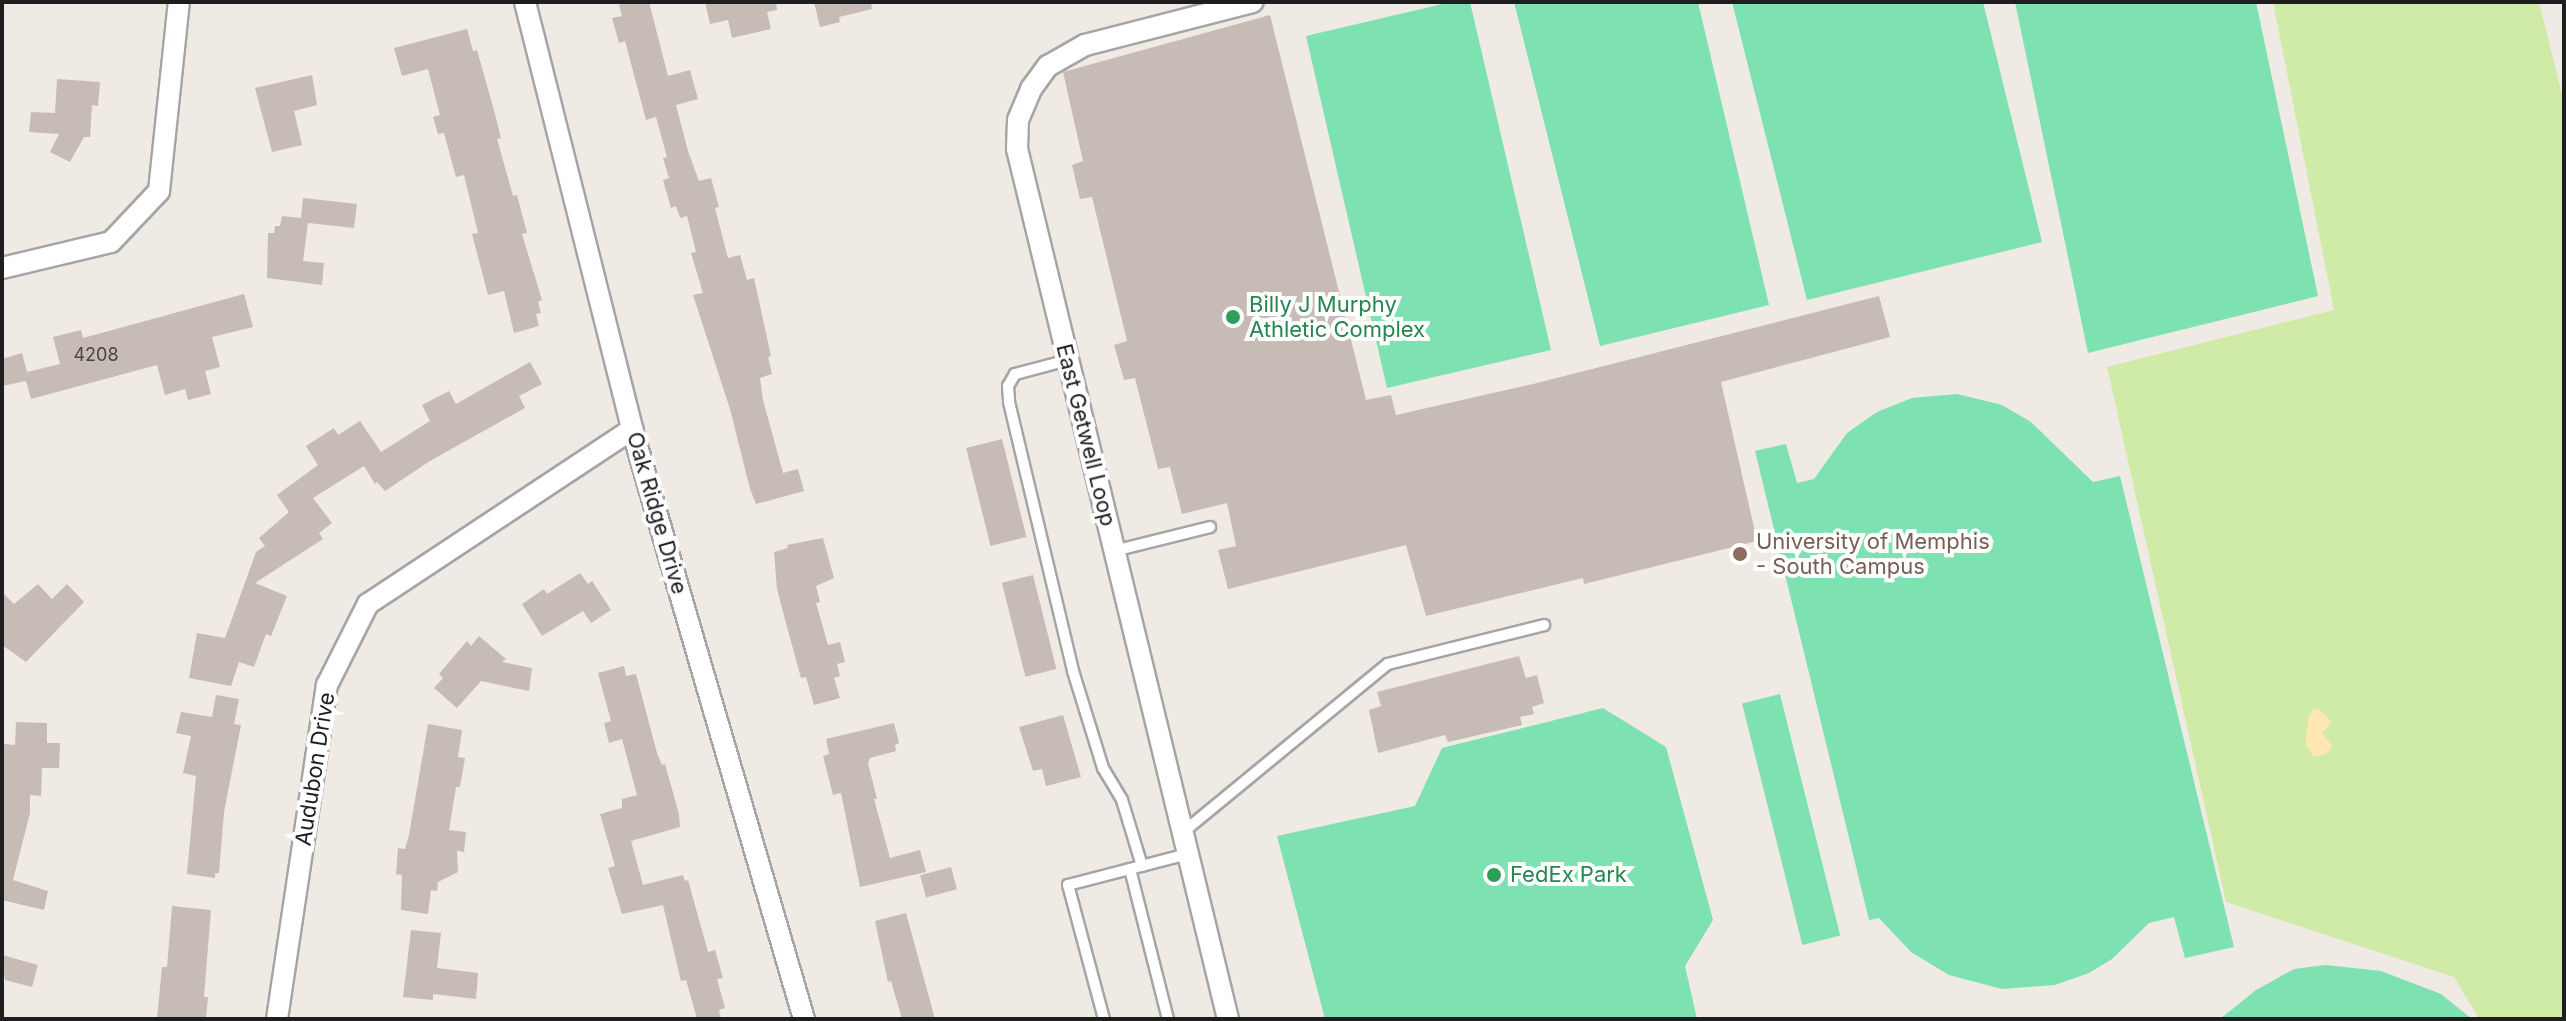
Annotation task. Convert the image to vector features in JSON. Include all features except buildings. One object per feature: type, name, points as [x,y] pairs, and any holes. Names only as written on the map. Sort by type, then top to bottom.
[{"type":"street","points":[[2,268],[111,242],[159,191],[179,2]]},
{"type":"street","name":"Oak Ridge Drive","points":[[525,2],[632,429],[804,1019]]},
{"type":"street","name":"East Getwell Loop","points":[[1228,1019],[1017,149],[1018,120],[1031,89],[1048,66],[1085,45],[1253,2]]},
{"type":"street","name":"Audubon Drive","points":[[277,1019],[327,685],[368,604],[632,429]]},
{"type":"lane","points":[[1068,360],[1015,374],[1008,386],[1009,402],[1073,671],[1103,768],[1122,800],[1168,1019]]},
{"type":"lane","points":[[1114,551],[1210,527]]},
{"type":"lane","points":[[1182,833],[1388,664],[1544,625]]},
{"type":"lane","points":[[1104,1019],[1068,885],[1188,854]]},
{"type":"green space","points":[[1451,2],[1470,2],[1551,350],[1387,388],[1306,36]]},
{"type":"green space","points":[[1514,2],[1698,2],[1769,305],[1600,346]]},
{"type":"green space","points":[[1732,2],[1983,2],[2042,242],[1807,300]]},
{"type":"green space","points":[[2015,2],[2256,2],[2318,296],[2088,353]]},
{"type":"green space","points":[[2273,2],[2539,2],[2564,102],[2564,1019],[2479,1019],[2454,977],[2226,902],[2107,367],[2334,310]]},
{"type":"green space","points":[[1957,394],[2002,405],[2031,422],[2093,482],[2120,476],[2234,947],[2185,958],[2174,917],[2149,923],[2112,959],[2089,973],[2055,985],[2002,989],[1949,975],[1911,952],[1879,918],[1869,920],[1755,451],[1786,444],[1797,483],[1814,479],[1847,433],[1877,412],[1912,398]]},
{"type":"green space","points":[[1780,694],[1840,936],[1802,945],[1742,703]]},
{"type":"green space","name":"FedEx Park","points":[[1603,708],[1666,747],[1713,920],[1685,966],[1697,1019],[1325,1019],[1277,836],[1415,806],[1442,748]]},
{"type":"green space","points":[[2325,965],[2381,971],[2441,994],[2472,1019],[2220,1019],[2256,990],[2294,969]]},
{"type":"sand","points":[[2319,709],[2332,722],[2322,733],[2332,746],[2328,753],[2314,757],[2306,745],[2306,734],[2312,710]]},
{"type":"place","name":"Billy J Murphy Athletic Complex","points":[[1233,317]]},
{"type":"place","name":"University of Memphis - South Campus","points":[[1740,554]]},
{"type":"place","name":"FedEx Park","points":[[1494,875]]}]
